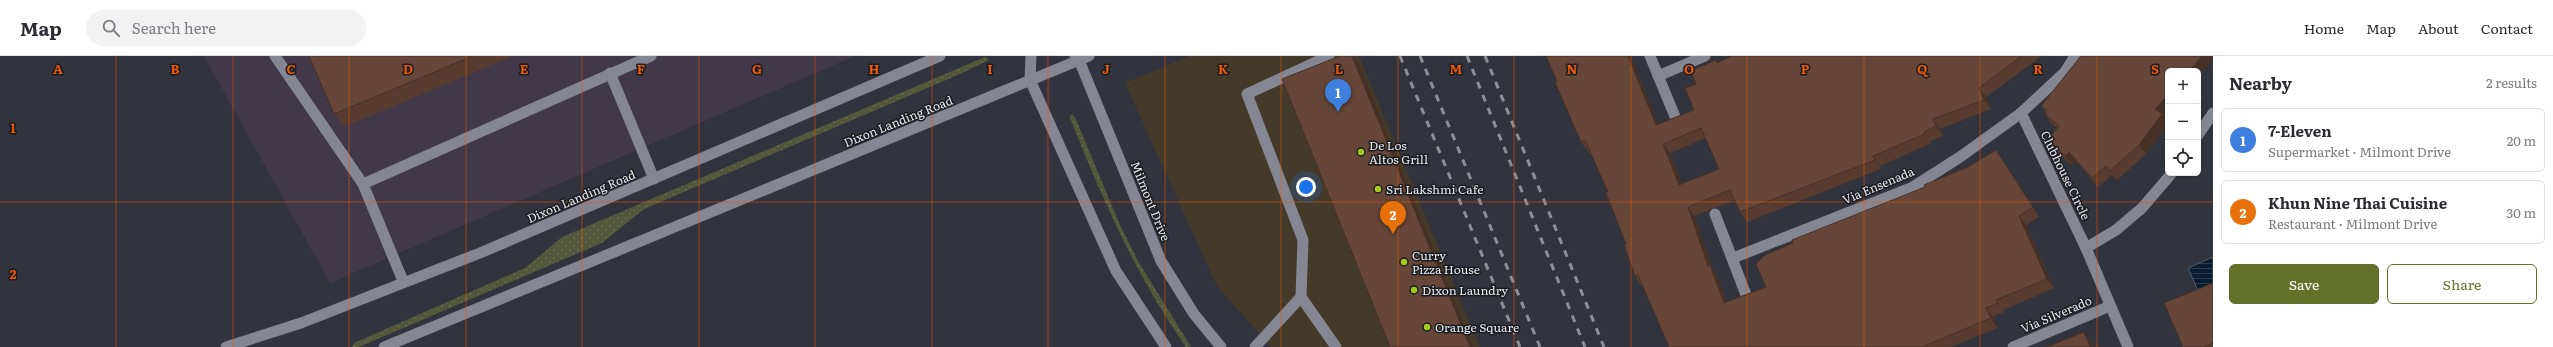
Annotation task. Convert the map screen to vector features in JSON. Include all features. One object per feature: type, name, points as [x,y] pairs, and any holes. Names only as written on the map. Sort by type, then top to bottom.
[{"type":"street","points":[[275,56],[363,184],[403,281]]},
{"type":"street","points":[[363,184],[651,56]]},
{"type":"street","name":"Dixon Landing Road","points":[[226,347],[301,323],[403,281],[480,253],[940,56]]},
{"type":"street","points":[[1031,56],[1030,80],[1116,271],[1166,347]]},
{"type":"street","points":[[1329,56],[1247,94],[1303,240],[1301,298],[1336,347]]},
{"type":"street","points":[[1650,56],[1676,119]]},
{"type":"street","points":[[1658,76],[1706,56]]},
{"type":"street","name":"Via Ensenada","points":[[1733,258],[1912,187],[1960,157],[2022,113],[2065,72],[2075,56]]},
{"type":"street","name":"Dixon Landing Road","points":[[384,347],[1030,80],[1081,57]]},
{"type":"street","name":"Milmont Drive","points":[[1081,57],[1161,260],[1194,314],[1221,347]]},
{"type":"street","points":[[610,73],[654,179]]},
{"type":"street","name":"Clubhouse Circle","points":[[2022,113],[2086,248],[2128,347]]},
{"type":"street","points":[[2201,131],[2213,113]]},
{"type":"street","points":[[2086,248],[2116,230],[2142,208],[2169,176]]},
{"type":"street","points":[[1715,214],[1748,300]]},
{"type":"street","points":[[1255,347],[1301,298]]},
{"type":"street","name":"Via Silverado","points":[[2013,347],[2110,306]]},
{"type":"shaded area","points":[[204,56],[855,56],[330,283]]},
{"type":"shaded area","points":[[1189,56],[1359,56],[1480,347],[1271,347],[1217,286],[1125,83]]},
{"type":"green space","points":[[985,57],[989,60],[960,74],[644,209],[602,243],[359,347],[352,347],[354,343],[525,268],[562,237]]},
{"type":"green space","points":[[1071,114],[1075,117],[1119,223],[1138,261],[1191,347],[1186,347],[1168,320],[1151,293],[1121,236],[1070,118]]},
{"type":"water","points":[[2213,257],[2213,290],[2200,295],[2188,268]]},
{"type":"building","points":[[309,56],[473,56],[334,114]]},
{"type":"building","points":[[1340,56],[1352,56],[1470,347],[1390,347],[1282,79]]},
{"type":"building","points":[[1546,56],[1628,56],[1656,125],[1694,110],[1685,88],[1696,84],[1691,71],[1716,60],[1717,63],[1732,56],[2022,56],[1979,88],[1984,100],[1933,119],[1936,126],[1924,132],[1925,134],[1873,156],[1875,160],[1740,212],[1730,190],[1688,207],[1708,266],[1710,265],[1724,303],[1766,287],[1756,264],[1765,255],[1793,243],[1792,240],[1925,187],[1924,185],[1968,167],[1996,150],[2033,207],[2019,216],[2047,279],[1996,300],[1998,303],[1986,308],[1991,318],[1922,347],[1669,347],[1638,275],[1635,276],[1624,245],[1626,244],[1606,193],[1608,192],[1585,140],[1581,142],[1555,82],[1557,81]],"holes":[[[1701,128],[1719,169],[1679,185],[1663,144]]]},
{"type":"building","points":[[2081,56],[2202,56],[2192,68],[2165,68],[2165,98],[2155,109],[2162,114],[2139,145],[2110,171],[2106,166],[2092,178],[2069,152],[2066,156],[2047,141],[2059,126],[2045,114],[2047,110],[2041,106]]},
{"type":"building","points":[[2213,283],[2213,343],[2204,347],[2183,347],[2164,303]]},
{"type":"building","points":[[2084,332],[2090,347],[2047,347]]},
{"type":"railway","points":[[1400,56],[1520,347]]},
{"type":"railway","points":[[1420,56],[1540,347]]},
{"type":"railway","points":[[1467,56],[1585,347]]},
{"type":"railway","points":[[1485,56],[1604,347]]},
{"type":"place","name":"7-Eleven","points":[[1338,112]]},
{"type":"place","name":"De Los Altos Grill","points":[[1361,152]]},
{"type":"place","name":"Sri Lakshmi Cafe","points":[[1378,189]]},
{"type":"place","name":"Khun Nine Thai Cuisine","points":[[1393,234]]},
{"type":"place","name":"Curry Pizza House","points":[[1404,262]]},
{"type":"place","name":"Dixon Laundry","points":[[1414,290]]},
{"type":"place","name":"Orange Square","points":[[1427,327]]}]
